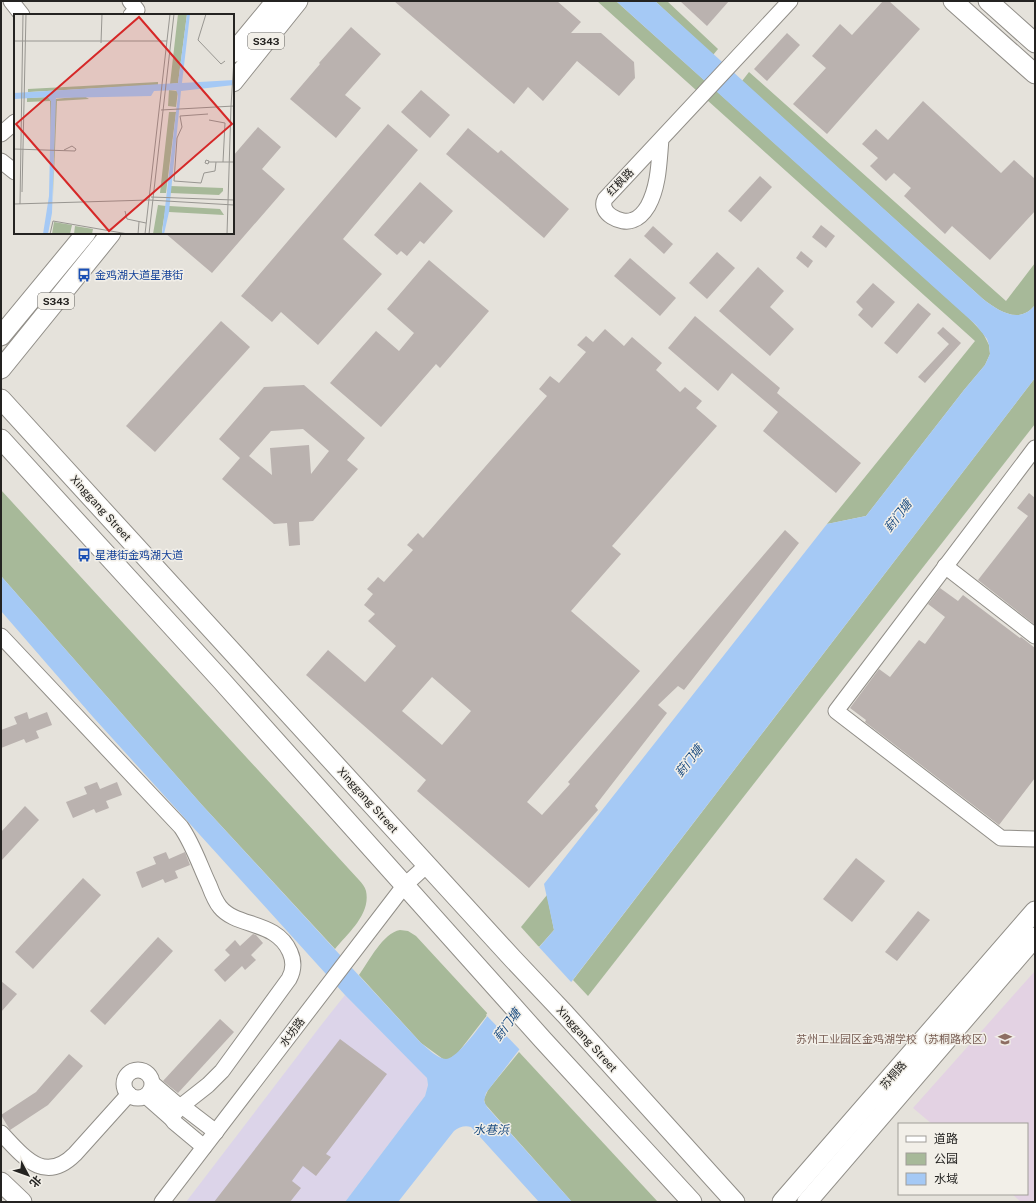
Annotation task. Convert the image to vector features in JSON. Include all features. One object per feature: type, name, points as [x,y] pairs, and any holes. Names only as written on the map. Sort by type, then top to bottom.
[{"type":"main road","name":"S343","points":[[234,53],[276,1]]},
{"type":"main road","name":"S343","points":[[234,81],[298,1]]},
{"type":"main road","points":[[953,1],[1035,74]]},
{"type":"main road","points":[[988,1],[1035,43]]},
{"type":"main road","name":"S343","points":[[1,336],[85,234]]},
{"type":"main road","name":"S343","points":[[1,369],[110,234]]},
{"type":"main road","name":"Xinggang Street","points":[[1,399],[565,1014],[735,1202]]},
{"type":"main road","points":[[1,440],[221,680],[404,886],[692,1202]]},
{"type":"main road","name":"苏桐路","points":[[806,1202],[961,1009],[1035,911]]},
{"type":"main road","name":"苏桐路","points":[[782,1202],[961,1009],[1035,937]]},
{"type":"main road","points":[[1,1182],[22,1202]]},
{"type":"street","points":[[1,4],[4,1]]},
{"type":"street","points":[[11,1],[21,14]]},
{"type":"street","points":[[130,1],[137,10],[132,14]]},
{"type":"street","name":"红枫路","points":[[661,140],[658,173],[655,188],[648,206],[639,217],[632,221],[622,221],[612,217],[604,207],[604,199],[790,1]]},
{"type":"street","points":[[1,134],[14,123]]},
{"type":"street","points":[[1,162],[14,171]]},
{"type":"street","points":[[1035,448],[836,711],[1001,838],[1035,839]]},
{"type":"street","points":[[945,566],[1035,636]]},
{"type":"street","points":[[1,636],[181,827],[188,838],[215,899],[222,910],[230,915],[274,933],[283,941],[291,954],[293,963],[292,972],[277,996],[216,1078],[176,1112],[174,1122],[204,1146]]},
{"type":"street","name":"水坊路","points":[[162,1202],[404,886],[427,865]]},
{"type":"street","points":[[134,1070],[141,1070],[147,1073],[151,1078],[149,1090],[137,1098],[129,1094],[124,1086],[125,1079],[129,1073],[134,1070]]},
{"type":"street","points":[[149,1090],[176,1112]]},
{"type":"street","points":[[1,1133],[23,1156],[43,1168],[63,1164],[75,1154],[129,1094]]},
{"type":"street","points":[[176,1112],[186,1109],[216,1132]]},
{"type":"shaded area","name":"苏州工业园区金鸡湖学校（苏桐路校区）","points":[[1035,971],[1035,1202],[1021,1202],[1013,1195],[1028,1195],[1028,1123],[931,1123],[913,1108]]},
{"type":"shaded area","points":[[345,995],[421,1071],[427,1078],[428,1085],[425,1096],[345,1202],[186,1202],[322,1024]]},
{"type":"green space","points":[[597,1],[616,1],[968,317],[983,333],[989,345],[990,354],[985,365],[866,516],[827,524],[975,341]]},
{"type":"green space","points":[[655,1],[667,1],[718,49],[713,55]]},
{"type":"green space","points":[[749,72],[1006,301],[1035,263],[1035,305],[1029,311],[1016,315],[1002,311],[983,299],[742,81]]},
{"type":"green space","points":[[1035,378],[1035,424],[588,996],[573,980]]},
{"type":"green space","points":[[1,490],[365,888],[367,899],[362,915],[352,930],[335,949],[202,805],[1,576]]},
{"type":"green space","points":[[547,895],[554,930],[539,947],[521,927]]},
{"type":"green space","points":[[400,930],[408,931],[416,936],[488,1014],[457,1054],[449,1059],[443,1059],[421,1043],[359,975],[382,942],[394,932]]},
{"type":"green space","points":[[519,1052],[658,1202],[572,1202],[485,1104],[484,1099],[488,1090]]},
{"type":"water","points":[[616,1],[655,1],[989,304],[1009,314],[1016,315],[1029,311],[1035,305],[1035,378],[486,1093],[484,1101],[487,1107],[572,1202],[539,1202],[471,1127],[467,1126],[460,1127],[454,1131],[398,1202],[345,1202],[425,1096],[428,1085],[427,1078],[345,995],[93,717],[1,611],[1,576],[202,805],[421,1043],[443,1059],[453,1056],[463,1047],[520,970],[554,930],[544,884],[827,524],[866,516],[985,365],[990,354],[987,339],[976,325]]},
{"type":"pier","points":[[538,946],[572,983],[522,1052],[486,1015],[518,969]]},
{"type":"building","points":[[394,1],[557,1],[581,22],[571,33],[601,33],[634,62],[635,78],[619,96],[577,61],[543,101],[528,87],[514,104]]},
{"type":"building","points":[[680,1],[729,1],[707,26]]},
{"type":"building","points":[[883,1],[889,1],[920,29],[827,134],[793,104],[826,68],[812,56],[840,24],[852,35]]},
{"type":"building","points":[[351,27],[381,54],[345,95],[361,108],[336,138],[290,99]]},
{"type":"building","points":[[787,33],[800,45],[767,81],[754,69]]},
{"type":"building","points":[[421,90],[450,115],[430,138],[401,112]]},
{"type":"building","points":[[923,101],[1001,173],[1014,160],[1035,179],[1035,211],[990,260],[952,226],[945,234],[904,196],[911,188],[894,173],[886,181],[870,166],[878,158],[862,144],[876,129],[888,140]]},
{"type":"building","points":[[388,124],[418,150],[343,239],[382,274],[318,345],[281,312],[272,322],[241,296]]},
{"type":"building","points":[[258,127],[281,147],[262,169],[285,189],[212,273],[166,234],[234,234],[234,155]]},
{"type":"building","points":[[468,128],[498,153],[501,150],[569,209],[544,238],[446,154]]},
{"type":"building","points":[[760,176],[772,187],[741,222],[728,211]]},
{"type":"building","points":[[420,182],[453,211],[424,244],[420,241],[407,256],[401,251],[397,255],[374,235]]},
{"type":"building","points":[[821,225],[835,236],[826,248],[812,237]]},
{"type":"building","points":[[653,226],[673,244],[664,254],[644,236]]},
{"type":"building","points":[[801,251],[813,261],[808,268],[796,258]]},
{"type":"building","points":[[717,252],[735,268],[707,299],[689,283]]},
{"type":"building","points":[[630,258],[676,298],[660,316],[614,276]]},
{"type":"building","points":[[429,260],[489,311],[440,368],[436,364],[381,427],[330,383],[376,331],[399,351],[414,333],[387,309]]},
{"type":"building","points":[[758,267],[784,291],[770,307],[794,329],[770,356],[719,311]]},
{"type":"building","points":[[873,283],[895,302],[872,328],[858,315],[863,309],[856,302]]},
{"type":"building","points":[[918,303],[931,314],[897,354],[884,343]]},
{"type":"building","points":[[695,316],[780,388],[777,393],[861,463],[836,493],[763,431],[778,412],[732,373],[718,391],[668,348]]},
{"type":"building","points":[[221,321],[250,347],[155,452],[126,426]]},
{"type":"building","points":[[943,327],[961,343],[925,383],[918,377],[949,344],[937,333]]},
{"type":"building","points":[[605,329],[624,346],[632,337],[662,363],[656,370],[680,392],[685,387],[702,401],[696,408],[717,426],[612,546],[621,554],[571,611],[640,671],[527,802],[542,815],[570,784],[568,782],[785,530],[799,543],[684,690],[678,686],[658,705],[667,713],[595,806],[598,810],[529,888],[417,791],[426,780],[306,675],[328,650],[365,682],[396,646],[368,621],[375,614],[364,605],[373,594],[367,589],[378,577],[384,582],[413,550],[407,545],[418,533],[423,538],[547,396],[539,389],[550,376],[559,383],[586,352],[577,345],[586,336],[593,342]],"holes":[[[432,677],[471,711],[442,745],[402,711]]]},
{"type":"building","points":[[304,385],[365,438],[347,460],[358,469],[313,521],[299,522],[300,545],[289,546],[287,523],[274,524],[222,479],[240,458],[219,439],[264,387]],"holes":[[[303,429],[329,451],[311,474],[309,445],[270,448],[272,475],[249,456],[271,431]]]},
{"type":"building","points":[[1029,493],[1035,498],[1035,625],[978,580],[1028,516],[1017,508]]},
{"type":"building","points":[[940,588],[958,601],[963,595],[1035,648],[1035,778],[999,825],[865,722],[866,720],[850,708],[879,669],[890,677],[919,640],[925,644],[945,617],[928,604]]},
{"type":"building","points":[[27,712],[29,719],[47,712],[52,725],[36,731],[39,738],[26,743],[24,739],[1,748],[1,730],[17,724],[14,717]]},
{"type":"building","points":[[97,782],[100,789],[117,782],[122,795],[106,801],[109,808],[96,813],[94,809],[73,818],[66,802],[87,794],[84,787]]},
{"type":"building","points":[[25,806],[39,820],[1,861],[1,832]]},
{"type":"building","points":[[166,852],[169,859],[185,852],[190,865],[175,871],[178,878],[165,883],[163,879],[142,888],[136,872],[156,864],[153,857]]},
{"type":"building","points":[[856,858],[885,881],[852,922],[823,899]]},
{"type":"building","points":[[83,878],[101,895],[33,969],[15,952]]},
{"type":"building","points":[[918,911],[930,920],[897,961],[885,952]]},
{"type":"building","points":[[253,934],[256,935],[263,943],[251,955],[256,960],[245,970],[242,966],[225,982],[214,970],[230,955],[225,950],[235,940],[240,946]]},
{"type":"building","points":[[158,937],[173,951],[105,1025],[90,1011]]},
{"type":"building","points":[[1,981],[17,994],[1,1012]]},
{"type":"building","points":[[220,1019],[234,1032],[178,1093],[163,1081]]},
{"type":"building","points":[[340,1039],[387,1074],[326,1154],[331,1157],[316,1176],[303,1166],[292,1181],[301,1188],[290,1202],[214,1202]]},
{"type":"building","points":[[69,1054],[83,1066],[48,1105],[10,1130],[1,1115],[36,1092]]},
{"type":"place","name":"金鸡湖大道星港街","points":[[84,275]]},
{"type":"place","name":"星港街金鸡湖大道","points":[[84,555]]},
{"type":"place","name":"苏州工业园区金鸡湖学校（苏桐路校区）","points":[[1005,1039]]},
{"type":"water label","name":"葑门塘","points":[[898,516]]},
{"type":"water label","name":"葑门塘","points":[[689,761]]},
{"type":"water label","name":"葑门塘","points":[[507,1025]]},
{"type":"water label","name":"水巷浜","points":[[491,1130]]}]
